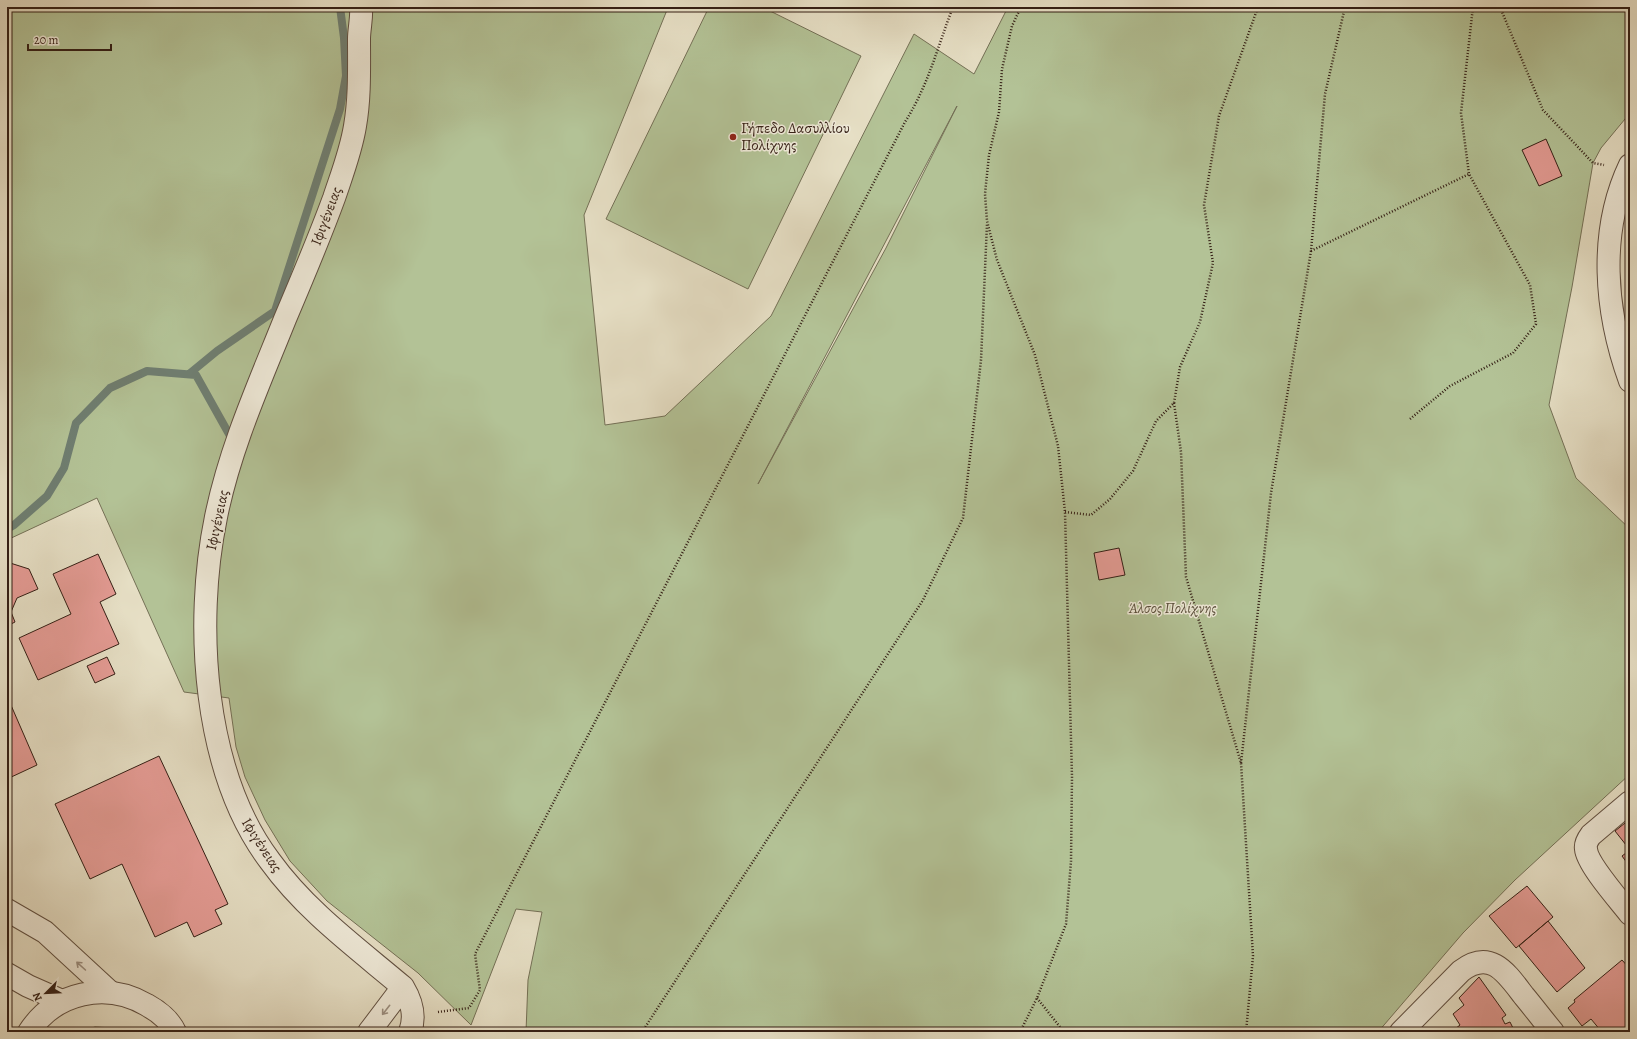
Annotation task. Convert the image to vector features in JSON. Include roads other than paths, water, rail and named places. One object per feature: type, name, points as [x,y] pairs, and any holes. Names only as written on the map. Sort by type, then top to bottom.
[{"type":"street","name":"Ιφιγένειας","points":[[361,7],[359,97],[349,154],[322,229],[248,409],[235,446],[216,516],[208,562],[207,653],[212,710],[223,760],[238,806],[255,840],[282,877],[311,908],[404,987],[412,1001],[411,1024]]},
{"type":"street","points":[[1629,168],[1618,193],[1612,218],[1608,257],[1609,283],[1615,330],[1630,381]]},
{"type":"street","points":[[1630,802],[1591,835],[1587,842],[1586,850],[1595,868],[1630,914]]},
{"type":"street","points":[[7,910],[45,932],[110,992]]},
{"type":"street","points":[[1401,1032],[1461,970],[1472,963],[1485,962],[1494,964],[1506,972],[1553,1032]]},
{"type":"street","points":[[7,974],[28,986],[62,1001]]},
{"type":"street","points":[[369,1032],[404,987]]},
{"type":"street","points":[[29,1032],[44,1013],[62,1001],[78,994],[94,992],[110,992],[134,998],[156,1010],[176,1031]]},
{"type":"waterway","points":[[189,374],[217,351],[275,311],[340,109],[346,76],[344,38],[340,7]]},
{"type":"waterway","points":[[7,529],[14,525],[47,496],[64,468],[76,423],[110,388],[147,371],[196,375],[234,443]]},
{"type":"place","name":"Γήπεδο Δασυλλίου Πολίχνης","points":[[733,137]]},
{"type":"park label","name":"Άλσος Πολίχνης","points":[[1172,608]]}]
